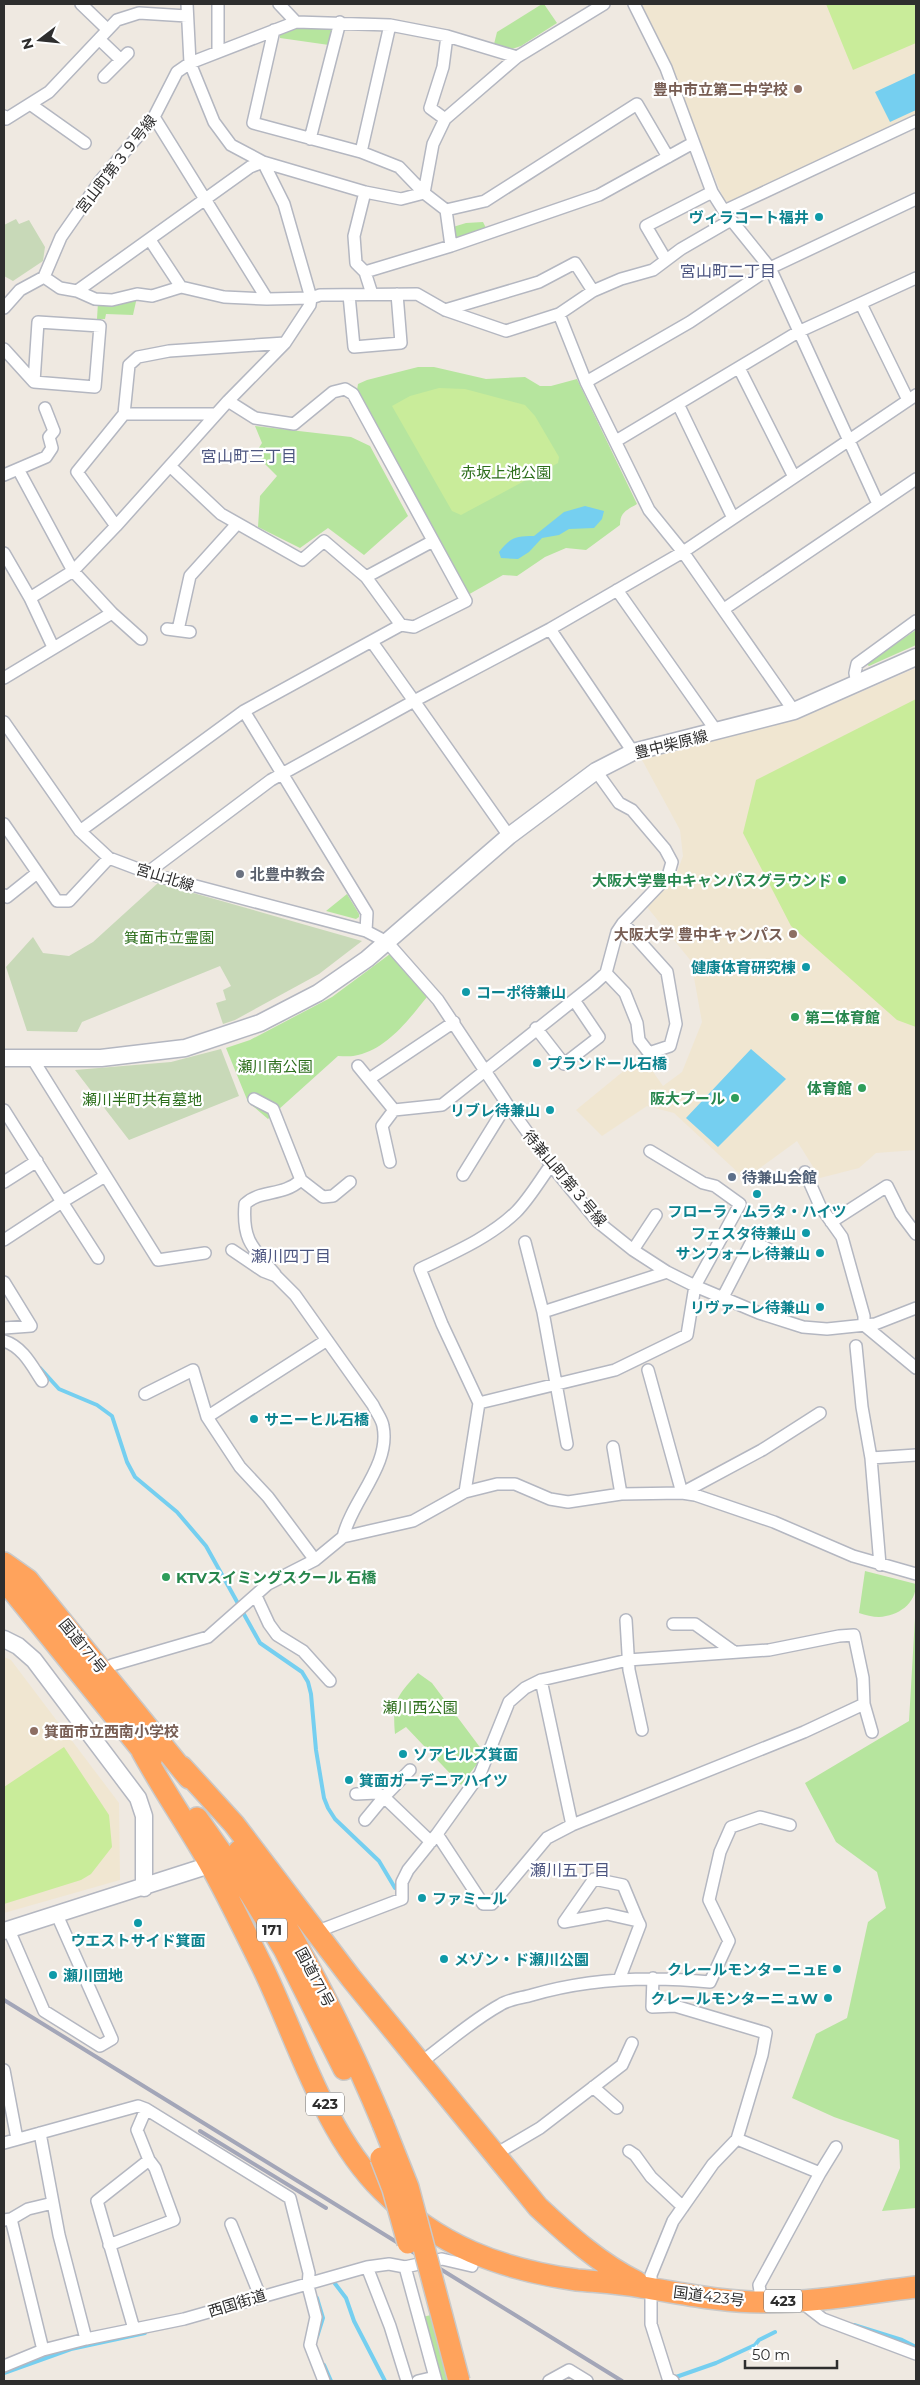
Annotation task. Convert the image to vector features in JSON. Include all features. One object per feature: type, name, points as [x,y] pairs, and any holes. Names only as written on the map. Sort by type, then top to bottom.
[{"type":"highway","name":"国道171号","points":[[4,1564],[28,1580],[182,1767],[269,1896],[312,1970],[347,2041],[377,2127],[421,2286],[438,2380]]},
{"type":"highway","name":"国道171号","points":[[4,1564],[13,1591],[142,1751],[182,1797],[251,1895],[284,1949],[346,2072],[408,2187],[459,2381]]},
{"type":"highway","name":"423","points":[[142,1751],[210,1865],[263,1968],[303,2060],[355,2159],[382,2190],[427,2228],[469,2258],[576,2279],[651,2288]]},
{"type":"highway","name":"423","points":[[182,1767],[234,1824],[318,1933],[350,1978],[538,2207],[564,2232],[587,2250],[623,2275],[651,2288]]},
{"type":"highway","points":[[576,2279],[584,2274],[590,2261],[587,2250]]},
{"type":"highway","name":"国道423号","points":[[651,2288],[719,2300],[762,2302],[800,2301],[916,2287]]},
{"type":"street","points":[[81,4],[107,29]]},
{"type":"street","points":[[218,4],[218,52]]},
{"type":"street","points":[[279,4],[296,22]]},
{"type":"street","points":[[424,193],[433,144],[445,119],[517,57],[604,4]]},
{"type":"street","points":[[634,4],[666,68],[712,192],[770,268],[878,504]]},
{"type":"street","points":[[4,116],[6,119],[49,92],[117,20],[159,8],[187,10],[190,63],[214,122],[231,145],[263,162],[365,192],[401,199],[424,193]]},
{"type":"street","points":[[190,63],[296,22],[390,25],[447,36],[517,57]]},
{"type":"street","points":[[310,139],[340,22]]},
{"type":"street","points":[[361,152],[390,25]]},
{"type":"street","points":[[274,30],[253,123],[361,152],[399,167],[424,193],[446,210],[451,246]]},
{"type":"street","points":[[445,119],[430,108],[443,67],[447,36]]},
{"type":"street","points":[[100,40],[125,56],[104,77]]},
{"type":"street","name":"宮山町第３９号線","points":[[44,277],[61,237],[100,181],[154,117],[177,72],[190,63]]},
{"type":"street","points":[[30,104],[84,143]]},
{"type":"street","points":[[446,210],[484,200],[637,104],[668,157]]},
{"type":"street","points":[[154,117],[268,300]]},
{"type":"street","points":[[4,308],[20,290],[44,277],[60,288],[77,291],[95,299],[112,300],[138,294],[152,296],[181,287],[224,297],[268,300],[311,298],[320,295],[417,294],[445,310],[506,331],[559,314],[593,291],[653,270],[728,215],[916,121]]},
{"type":"street","points":[[365,272],[451,246],[599,195],[693,143]]},
{"type":"street","points":[[77,291],[250,167],[263,162]]},
{"type":"street","points":[[30,598],[72,572],[116,526],[228,401],[285,343],[310,305],[311,298],[284,204],[263,162]]},
{"type":"street","points":[[365,192],[354,236],[356,263],[365,272],[372,294]]},
{"type":"street","points":[[666,260],[646,226],[712,192]]},
{"type":"street","points":[[586,382],[690,322],[770,268],[916,199]]},
{"type":"street","points":[[150,240],[181,287]]},
{"type":"street","points":[[445,310],[539,282],[574,263],[593,291]]},
{"type":"street","points":[[616,441],[798,332],[916,278]]},
{"type":"street","points":[[349,295],[354,347],[400,344],[397,294]]},
{"type":"street","points":[[147,873],[271,780],[550,629],[683,552],[912,398],[861,304]]},
{"type":"street","points":[[559,314],[586,382],[649,510],[724,608],[794,711]]},
{"type":"street","points":[[4,349],[34,382],[95,387],[100,326],[38,322],[34,382]]},
{"type":"street","points":[[116,526],[77,472],[124,414],[130,365],[138,356],[169,351],[226,349],[285,343]]},
{"type":"street","points":[[739,368],[794,477]]},
{"type":"street","points":[[80,831],[244,711],[401,625],[414,626],[466,601],[352,394],[345,389],[333,392],[294,424],[255,418],[228,401]]},
{"type":"street","points":[[678,404],[733,518]]},
{"type":"street","points":[[4,475],[46,457],[52,448],[49,437],[54,431],[45,408]]},
{"type":"street","points":[[124,414],[216,414]]},
{"type":"street","points":[[170,466],[221,514],[236,525],[302,560],[324,541],[366,577],[401,625]]},
{"type":"street","points":[[18,470],[72,572],[112,613],[141,639]]},
{"type":"street","points":[[724,608],[916,479]]},
{"type":"street","points":[[190,632],[172,630],[190,576],[236,525]]},
{"type":"street","points":[[366,577],[433,541]]},
{"type":"street","points":[[4,553],[30,598],[53,647]]},
{"type":"street","points":[[616,590],[717,732]]},
{"type":"street","points":[[4,678],[112,613]]},
{"type":"street","points":[[857,684],[854,673],[856,664],[916,621]]},
{"type":"street","points":[[550,629],[633,752]]},
{"type":"street","points":[[372,642],[509,836]]},
{"type":"street","name":"豊中柴原線","points":[[4,1058],[100,1058],[185,1048],[260,1023],[318,993],[387,942],[509,836],[596,771],[633,752],[794,711],[916,657]]},
{"type":"street","points":[[244,711],[284,773],[367,913],[366,931]]},
{"type":"street","name":"宮山北線","points":[[4,722],[80,831],[109,858],[147,873],[366,931],[387,942]]},
{"type":"street","points":[[390,1162],[382,1126],[394,1110],[442,1105],[606,973],[617,932],[623,923],[668,876],[672,862],[665,849],[632,810],[619,802],[596,771]]},
{"type":"street","points":[[4,824],[57,901],[69,901],[109,858]]},
{"type":"street","points":[[4,895],[6,897],[37,872]]},
{"type":"street","points":[[606,973],[625,993],[637,1023],[639,1040],[649,1053],[670,1046],[676,1024],[667,972],[623,923]]},
{"type":"street","name":"待兼山町第３号線","points":[[387,942],[438,1000],[506,1104],[551,1165],[598,1222],[633,1250],[667,1272],[695,1286],[759,1313],[803,1327],[827,1329],[875,1324],[916,1308]]},
{"type":"street","points":[[536,1028],[564,1064],[599,1037],[574,1000]]},
{"type":"street","points":[[369,1079],[454,1022]]},
{"type":"street","points":[[32,1058],[158,1260],[205,1252]]},
{"type":"street","points":[[358,1066],[394,1110]]},
{"type":"street","points":[[254,1099],[273,1109],[301,1180],[323,1197],[333,1196],[350,1182]]},
{"type":"street","points":[[463,1175],[506,1104]]},
{"type":"street","points":[[4,1110],[98,1258]]},
{"type":"street","points":[[479,1403],[555,1386],[614,1370],[687,1335],[695,1286],[740,1204],[714,1186],[703,1183],[650,1151]]},
{"type":"street","points":[[4,1182],[37,1161]]},
{"type":"street","points":[[465,1492],[479,1403],[442,1324],[420,1269],[473,1244],[518,1216],[551,1165]]},
{"type":"street","points":[[804,1172],[820,1206],[842,1236],[864,1316],[864,1325],[916,1368]]},
{"type":"street","points":[[4,1240],[105,1176]]},
{"type":"street","points":[[301,1180],[291,1188],[252,1198],[245,1204],[243,1226],[252,1245],[276,1276],[296,1295],[373,1405],[383,1424],[384,1441],[380,1459],[346,1524],[343,1537]]},
{"type":"street","points":[[831,1222],[887,1186],[901,1214],[916,1234]]},
{"type":"street","points":[[633,1250],[656,1215]]},
{"type":"street","points":[[723,1297],[752,1241],[772,1251]]},
{"type":"street","points":[[525,1242],[543,1312],[567,1444]]},
{"type":"street","points":[[232,1250],[263,1271],[276,1276]]},
{"type":"street","points":[[543,1312],[667,1272]]},
{"type":"street","points":[[4,1282],[31,1326],[4,1328]]},
{"type":"street","points":[[207,1417],[327,1340]]},
{"type":"street","points":[[4,1341],[11,1343],[23,1353],[42,1381]]},
{"type":"street","points":[[856,1346],[862,1408],[871,1458],[880,1565]]},
{"type":"street","points":[[145,1394],[193,1370],[207,1417],[240,1467],[268,1497],[315,1560]]},
{"type":"street","points":[[648,1370],[682,1493]]},
{"type":"street","points":[[682,1493],[762,1450],[820,1413]]},
{"type":"street","points":[[613,1447],[620,1494]]},
{"type":"street","points":[[871,1458],[916,1455]]},
{"type":"street","points":[[104,1672],[112,1665],[208,1637],[268,1584],[315,1560],[343,1537],[413,1521],[465,1492],[497,1484],[515,1484],[550,1499],[568,1502],[620,1494],[682,1493],[774,1522],[880,1565],[916,1574]]},
{"type":"street","points":[[256,1596],[268,1624],[276,1635],[303,1650],[330,1681]]},
{"type":"street","points":[[626,1620],[628,1660],[642,1730]]},
{"type":"street","points":[[673,1624],[695,1624],[734,1652]]},
{"type":"street","points":[[318,1933],[402,1899],[402,1882],[408,1870],[434,1838],[480,1774],[498,1726],[510,1702],[525,1688],[541,1680],[628,1660],[769,1650],[839,1636],[854,1636],[863,1678],[864,1704],[872,1732]]},
{"type":"street","points":[[4,1639],[18,1646],[34,1660],[138,1798],[144,1816],[144,1888]]},
{"type":"street","points":[[541,1680],[572,1825]]},
{"type":"street","points":[[356,1794],[377,1793],[384,1797],[434,1838],[483,1904],[492,1904],[547,1838],[572,1825],[804,1732],[864,1704]]},
{"type":"street","points":[[365,1820],[410,1770]]},
{"type":"street","points":[[420,2063],[501,2004],[589,1982],[653,1978],[710,1982],[729,1941],[709,1900],[720,1852],[731,1827],[760,1817],[790,1825]]},
{"type":"street","points":[[57,1915],[112,2039],[100,2046],[44,2011],[7,1930],[144,1888],[210,1865]]},
{"type":"street","points":[[619,1980],[640,1925],[623,1884],[594,1879],[564,1922],[607,1914],[638,1921]]},
{"type":"street","points":[[653,1978],[652,2007],[674,2006],[766,2033],[762,2055],[737,2139],[714,2164],[673,2222],[650,2275],[651,2324],[668,2378],[673,2381]]},
{"type":"street","points":[[494,2155],[540,2128],[622,2065],[632,2043]]},
{"type":"street","points":[[4,2070],[17,2140]]},
{"type":"street","points":[[593,2087],[617,2108]]},
{"type":"street","points":[[4,2143],[138,2106],[146,2109],[290,2198],[309,2273],[308,2287],[316,2317],[310,2345],[324,2381]]},
{"type":"street","points":[[109,2245],[174,2220],[155,2168],[149,2160],[137,2130],[146,2109]]},
{"type":"street","points":[[40,2134],[54,2203],[58,2236],[86,2339]]},
{"type":"street","points":[[737,2139],[820,2173]]},
{"type":"street","points":[[762,2302],[759,2285],[836,2147]]},
{"type":"street","points":[[629,2151],[651,2176],[684,2207]]},
{"type":"street","points":[[134,2329],[97,2201],[149,2160]]},
{"type":"street","points":[[43,2350],[7,2220],[28,2209],[54,2203]]},
{"type":"street","points":[[231,2224],[260,2296]]},
{"type":"street","name":"西国街道","points":[[4,2366],[43,2350],[86,2339],[184,2319],[260,2296],[308,2287],[367,2267],[389,2264],[405,2267],[442,2258],[469,2258]]},
{"type":"street","points":[[367,2267],[390,2326],[407,2381]]},
{"type":"street","points":[[405,2267],[438,2380],[418,2381]]},
{"type":"street","points":[[800,2301],[823,2319],[916,2354]]},
{"type":"street","points":[[419,2316],[446,2307],[466,2381]]},
{"type":"street","points":[[549,2381],[569,2370],[587,2381]]},
{"type":"shaded area","name":"豊中市立第二中学校","points":[[640,4],[916,4],[916,115],[729,203],[724,200],[669,64]]},
{"type":"shaded area","name":"大阪大学 豊中キャンパス","points":[[916,668],[916,1150],[876,1153],[859,1168],[820,1178],[797,1141],[745,1179],[674,1113],[647,1106],[602,1136],[576,1110],[642,1056],[663,1086],[682,1072],[702,1022],[691,961],[647,907],[676,875],[683,856],[680,830],[641,758],[799,719]]},
{"type":"shaded area","name":"箕面市立西南小学校","points":[[4,1657],[11,1660],[119,1803],[120,1880],[4,1913]]},
{"type":"green space","points":[[544,4],[557,23],[521,46],[512,49],[494,44],[497,32]]},
{"type":"green space","points":[[826,4],[916,4],[916,43],[853,70]]},
{"type":"green space","points":[[300,25],[329,25],[332,29],[329,45],[280,38],[280,32]]},
{"type":"green space","points":[[16,219],[19,224],[29,220],[45,247],[43,261],[13,281],[4,276],[4,225]]},
{"type":"green space","points":[[483,222],[487,230],[457,239],[453,227],[466,223]]},
{"type":"green space","points":[[137,297],[133,315],[106,314],[105,319],[97,319],[98,302]]},
{"type":"green space","name":"赤坂上池公園","points":[[418,367],[434,367],[486,379],[525,377],[540,386],[551,386],[577,379],[637,504],[623,514],[620,525],[586,550],[566,548],[545,557],[517,576],[503,575],[466,596],[357,390],[358,384],[367,380]]},
{"type":"green space","points":[[439,388],[465,389],[525,405],[535,416],[559,457],[558,463],[461,515],[452,511],[392,406],[410,396]]},
{"type":"green space","points":[[255,426],[351,437],[370,446],[408,516],[364,555],[328,528],[300,548],[258,527],[260,496],[277,476],[255,454],[262,443]]},
{"type":"green space","points":[[916,630],[916,645],[869,666],[866,664]]},
{"type":"green space","name":"大阪大学豊中キャンパスグラウンド","points":[[916,699],[916,1027],[897,1020],[791,926],[743,833],[756,780]]},
{"type":"green space","name":"箕面市立霊園","points":[[158,883],[362,941],[319,974],[235,1020],[223,1024],[216,1003],[226,1000],[223,990],[231,986],[220,966],[82,1022],[77,1032],[27,1031],[6,967],[33,937],[43,953],[69,956],[93,942]]},
{"type":"green space","points":[[347,894],[359,917],[356,919],[326,911]]},
{"type":"green space","name":"瀬川南公園","points":[[390,954],[427,997],[397,1032],[379,1046],[358,1055],[338,1056],[268,1119],[248,1102],[226,1048],[250,1040],[332,997]]},
{"type":"green space","name":"瀬川半町共有墓地","points":[[221,1049],[239,1096],[129,1140],[75,1070],[171,1062]]},
{"type":"green space","points":[[865,1571],[916,1584],[913,1597],[905,1608],[893,1614],[879,1617],[859,1613]]},
{"type":"green space","points":[[915,1618],[916,2208],[882,2211],[900,2168],[899,2140],[834,2117],[792,2098],[816,2034],[847,2018],[868,1922],[886,1908],[877,1872],[836,1842],[805,1783],[909,1721]]},
{"type":"green space","name":"瀬川西公園","points":[[418,1673],[432,1683],[482,1750],[480,1760],[461,1785],[406,1727],[395,1734],[395,1706],[405,1688]]},
{"type":"green space","name":"箕面市立西南小学校","points":[[64,1747],[109,1815],[112,1847],[91,1874],[81,1880],[4,1904],[4,1787]]},
{"type":"green space","points":[[446,2311],[464,2381],[440,2381],[423,2317]]},
{"type":"water","points":[[916,73],[916,110],[890,122],[875,92]]},
{"type":"water","points":[[585,506],[604,511],[602,519],[594,528],[569,529],[559,535],[542,538],[529,552],[518,559],[501,558],[499,552],[514,538],[534,536],[564,512]]},
{"type":"water","name":"阪大プール","points":[[751,1049],[786,1079],[718,1147],[686,1118]]},
{"type":"waterway","points":[[40,1368],[59,1389],[97,1405],[112,1416],[127,1462],[135,1477],[177,1512],[206,1546],[260,1643],[302,1672],[308,1682],[311,1694],[316,1750],[324,1798],[328,1808],[335,1819],[379,1861],[395,1888]]},
{"type":"waterway","points":[[333,2281],[346,2298],[354,2321],[385,2381]]},
{"type":"waterway","points":[[317,2298],[323,2318],[317,2337]]},
{"type":"waterway","points":[[854,2325],[902,2340],[916,2347]]},
{"type":"waterway","points":[[676,2377],[716,2363],[755,2345],[759,2340],[775,2332]]},
{"type":"waterway","points":[[4,2373],[71,2349],[145,2333]]},
{"type":"waterway","points":[[324,2365],[331,2381]]},
{"type":"railway","points":[[4,2000],[622,2381]]},
{"type":"railway","points":[[200,2131],[326,2208]]},
{"type":"place","name":"豊中市立第二中学校","points":[[798,89]]},
{"type":"place","name":"ヴィラコート福井","points":[[819,217]]},
{"type":"place","name":"北豊中教会","points":[[240,874]]},
{"type":"place","name":"大阪大学豊中キャンパスグラウンド","points":[[842,880]]},
{"type":"place","name":"大阪大学 豊中キャンパス","points":[[793,934]]},
{"type":"place","name":"健康体育研究棟","points":[[806,967]]},
{"type":"place","name":"コーポ待兼山","points":[[466,992]]},
{"type":"place","name":"第二体育館","points":[[795,1017]]},
{"type":"place","name":"プランドール石橋","points":[[537,1063]]},
{"type":"place","name":"体育館","points":[[862,1088]]},
{"type":"place","name":"阪大プール","points":[[735,1098]]},
{"type":"place","name":"リブレ待兼山","points":[[550,1110]]},
{"type":"place","name":"待兼山会館","points":[[732,1177]]},
{"type":"place","name":"フローラ・ムラタ・ハイツ","points":[[757,1194]]},
{"type":"place","name":"フェスタ待兼山","points":[[806,1233]]},
{"type":"place","name":"サンフォーレ待兼山","points":[[820,1253]]},
{"type":"place","name":"リヴァーレ待兼山","points":[[820,1307]]},
{"type":"place","name":"サニーヒル石橋","points":[[254,1419]]},
{"type":"place","name":"KTVスイミングスクール 石橋","points":[[166,1577]]},
{"type":"place","name":"箕面市立西南小学校","points":[[34,1731]]},
{"type":"place","name":"ソアヒルズ箕面","points":[[403,1754]]},
{"type":"place","name":"箕面ガーデニアハイツ","points":[[349,1780]]},
{"type":"place","name":"ファミール","points":[[422,1898]]},
{"type":"place","name":"ウエストサイド箕面","points":[[138,1923]]},
{"type":"place","name":"メゾン・ド瀬川公園","points":[[444,1959]]},
{"type":"place","name":"クレールモンターニュE","points":[[837,1969]]},
{"type":"place","name":"瀬川団地","points":[[53,1975]]},
{"type":"place","name":"クレールモンターニュW","points":[[828,1998]]},
{"type":"district","name":"宮山町二丁目","points":[[728,271]]},
{"type":"district","name":"宮山町三丁目","points":[[249,456]]},
{"type":"district","name":"瀬川四丁目","points":[[291,1256]]},
{"type":"district","name":"瀬川五丁目","points":[[570,1870]]}]
